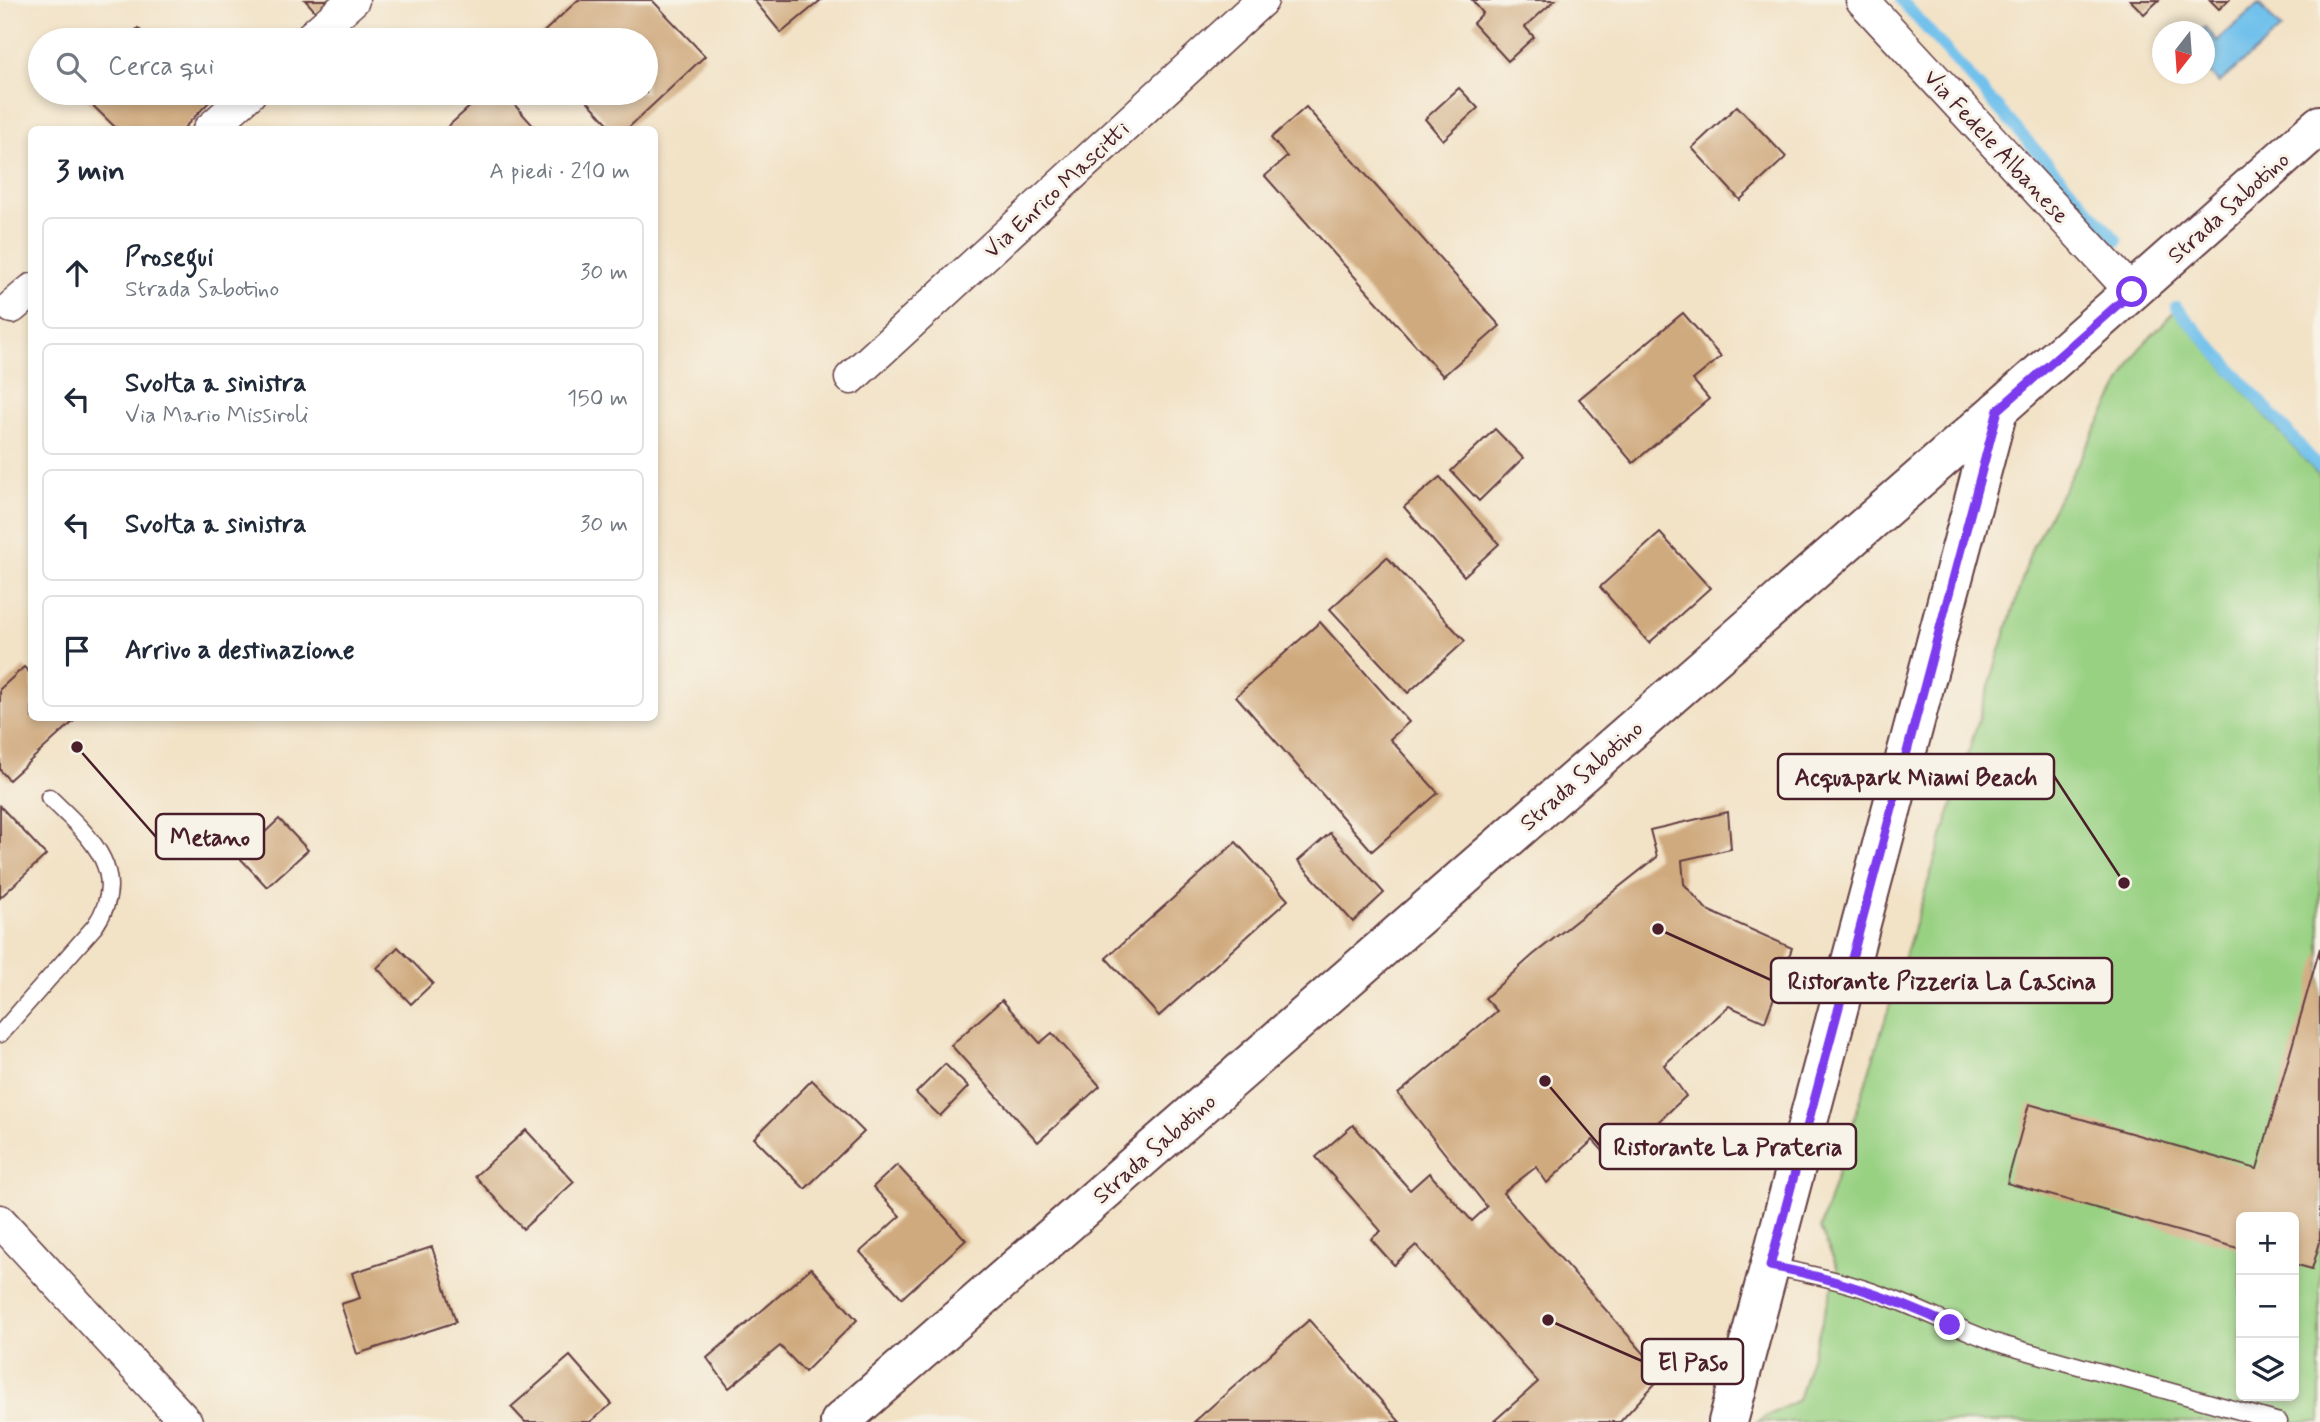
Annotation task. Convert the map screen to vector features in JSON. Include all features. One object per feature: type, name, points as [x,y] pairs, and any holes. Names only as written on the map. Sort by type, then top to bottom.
[{"type":"street","points":[[322,28],[353,0]]},
{"type":"street","name":"Via Enrico Mascitti","points":[[850,379],[1262,0]]},
{"type":"street","name":"Via Fedele Albanese","points":[[1863,0],[2132,292]]},
{"type":"street","points":[[213,126],[237,105]]},
{"type":"street","name":"Strada Sabotino","points":[[840,1422],[1998,410],[2320,125]]},
{"type":"street","points":[[1728,1422],[1998,410]]},
{"type":"street","points":[[0,1222],[186,1422]]},
{"type":"lane","points":[[0,1034],[94,926],[103,914],[107,901],[109,876],[104,859],[87,834],[49,797]]},
{"type":"lane","points":[[1770,1266],[1826,1277],[1878,1293],[1978,1337],[2004,1345],[2279,1422]]},
{"type":"green space","points":[[2174,312],[2320,477],[2320,1422],[1756,1422],[1798,1400],[1838,1269],[1820,1229],[2032,548],[2139,349]]},
{"type":"water","points":[[2259,4],[2281,29],[2219,83],[2215,78],[2215,39],[2217,41]]},
{"type":"building","points":[[305,0],[331,0],[317,13]]},
{"type":"building","points":[[578,0],[652,0],[705,56],[658,100],[658,28],[548,28]]},
{"type":"building","points":[[754,0],[821,0],[781,33]]},
{"type":"building","points":[[1472,0],[1555,0],[1525,27],[1534,37],[1508,61],[1473,23],[1483,13]]},
{"type":"building","points":[[2130,0],[2159,0],[2144,14]]},
{"type":"building","points":[[2210,0],[2229,0],[2219,9]]},
{"type":"building","points":[[1459,88],[1478,108],[1443,140],[1425,119]]},
{"type":"building","points":[[92,105],[206,105],[186,126],[114,126]]},
{"type":"building","points":[[472,105],[515,105],[533,126],[448,126]]},
{"type":"building","points":[[591,105],[653,105],[630,126],[610,126]]},
{"type":"building","points":[[1737,106],[1786,157],[1740,200],[1692,148]]},
{"type":"building","points":[[1306,107],[1500,326],[1443,376],[1265,176],[1287,157],[1271,138]]},
{"type":"building","points":[[1683,313],[1721,357],[1693,380],[1709,399],[1633,463],[1579,399]]},
{"type":"building","points":[[1495,429],[1523,458],[1479,501],[1451,471]]},
{"type":"building","points":[[1440,477],[1499,544],[1464,576],[1404,507]]},
{"type":"building","points":[[1660,533],[1710,588],[1649,643],[1600,587]]},
{"type":"building","points":[[1387,557],[1465,641],[1408,693],[1330,609]]},
{"type":"building","points":[[1320,622],[1409,722],[1390,739],[1438,793],[1372,851],[1236,696]]},
{"type":"building","points":[[24,667],[28,671],[28,721],[74,721],[9,780],[0,770],[0,689]]},
{"type":"building","points":[[0,806],[46,855],[0,898]]},
{"type":"building","points":[[1728,812],[1731,849],[1682,860],[1684,884],[1707,910],[1792,948],[1765,1022],[1729,1006],[1664,1065],[1686,1096],[1614,1163],[1593,1140],[1547,1183],[1536,1167],[1503,1193],[1663,1375],[1620,1422],[1493,1422],[1538,1382],[1416,1245],[1394,1265],[1371,1239],[1381,1231],[1316,1157],[1353,1125],[1410,1190],[1429,1173],[1472,1221],[1487,1207],[1398,1094],[1497,1011],[1485,998],[1533,955],[1657,857],[1650,830]]},
{"type":"building","points":[[279,819],[308,850],[267,887],[239,857]]},
{"type":"building","points":[[1330,833],[1384,893],[1353,922],[1298,861]]},
{"type":"building","points":[[1236,842],[1288,900],[1159,1016],[1106,958]]},
{"type":"building","points":[[398,947],[433,983],[411,1004],[377,968]]},
{"type":"building","points":[[2320,948],[2320,1242],[2312,1269],[2299,1265],[2299,1212],[2236,1212],[2236,1248],[2007,1183],[2029,1104],[2257,1169]]},
{"type":"building","points":[[1002,1000],[1040,1043],[1052,1033],[1100,1086],[1038,1142],[951,1045]]},
{"type":"building","points":[[945,1064],[968,1087],[940,1116],[916,1093]]},
{"type":"building","points":[[812,1080],[864,1132],[805,1189],[754,1138]]},
{"type":"building","points":[[526,1130],[574,1182],[523,1229],[475,1176]]},
{"type":"building","points":[[897,1165],[966,1240],[902,1298],[860,1252],[900,1216],[873,1187]]},
{"type":"building","points":[[432,1247],[456,1322],[357,1354],[341,1304],[360,1298],[352,1273]]},
{"type":"building","points":[[811,1268],[857,1320],[805,1372],[780,1346],[729,1388],[707,1358]]},
{"type":"building","points":[[1309,1320],[1400,1422],[1194,1422]]},
{"type":"building","points":[[570,1356],[612,1404],[590,1422],[525,1422],[511,1407]]},
{"type":"waterway","points":[[1901,0],[2117,241]]},
{"type":"waterway","points":[[2176,307],[2320,468]]},
{"type":"place","name":"Metano","points":[[77,747]]},
{"type":"place","name":"Acquapark Miami Beach","points":[[2124,883]]},
{"type":"place","name":"Ristorante Pizzeria La Cascina","points":[[1658,929]]},
{"type":"place","name":"Ristorante La Prateria","points":[[1545,1081]]},
{"type":"place","name":"El Paso","points":[[1548,1320]]},
{"type":"route","points":[[1950,1325],[1878,1293],[1826,1277],[1770,1266],[1998,410],[2132,292]]}]
